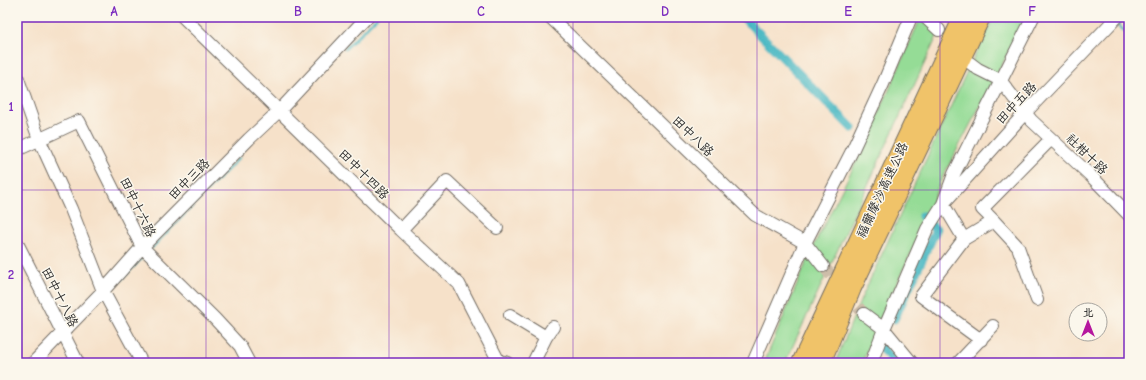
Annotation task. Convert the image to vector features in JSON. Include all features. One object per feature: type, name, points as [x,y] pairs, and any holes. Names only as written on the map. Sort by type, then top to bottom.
[{"type":"highway","name":"福爾摩沙高速公路","points":[[801,363],[963,17]]},
{"type":"highway","name":"福爾摩沙高速公路","points":[[821,363],[852,288],[981,17]]},
{"type":"street","name":"田中十四路","points":[[183,17],[280,110],[401,230],[459,284],[498,360],[507,363]]},
{"type":"street","name":"田中三路","points":[[33,363],[103,291],[142,248],[249,139],[280,110],[368,17]]},
{"type":"street","name":"田中八路","points":[[550,17],[755,215],[805,243],[822,266]]},
{"type":"street","points":[[753,363],[805,243],[852,151],[883,84],[911,17]]},
{"type":"street","points":[[925,17],[939,30]]},
{"type":"street","points":[[871,363],[927,229],[940,208],[954,174],[1033,17]]},
{"type":"street","name":"田中五路","points":[[940,208],[1025,113],[1115,19]]},
{"type":"street","points":[[970,63],[978,69],[1000,80]]},
{"type":"street","points":[[17,76],[39,139],[71,209],[103,291],[142,363]]},
{"type":"street","name":"社柑十路","points":[[1000,80],[1025,113],[1090,175],[1129,215]]},
{"type":"street","name":"田中十六路","points":[[17,150],[79,121],[142,248],[216,319],[240,346],[249,363]]},
{"type":"street","points":[[1037,300],[1018,248],[982,209],[1051,139]]},
{"type":"street","points":[[401,230],[447,181],[497,228]]},
{"type":"street","points":[[940,208],[964,239]]},
{"type":"street","points":[[981,340],[921,296],[964,239],[994,221]]},
{"type":"street","name":"田中十八路","points":[[17,243],[78,363]]},
{"type":"street","points":[[864,314],[884,329],[912,363]]},
{"type":"street","points":[[510,315],[546,337]]},
{"type":"street","points":[[958,363],[993,326]]},
{"type":"street","points":[[533,363],[546,337],[553,327]]},
{"type":"green space","points":[[921,17],[946,17],[785,363],[764,363],[812,249],[867,140]]},
{"type":"green space","points":[[994,17],[1027,17],[940,182],[923,227],[873,335],[862,363],[835,363],[861,299],[969,67]]},
{"type":"waterway","points":[[345,49],[377,17]]},
{"type":"waterway","points":[[743,17],[852,128]]},
{"type":"waterway","points":[[1116,23],[1129,36]]},
{"type":"waterway","points":[[152,248],[239,158]]},
{"type":"waterway","points":[[894,319],[936,230],[922,216]]},
{"type":"waterway","points":[[120,281],[142,258]]},
{"type":"waterway","points":[[881,347],[896,363]]},
{"type":"tunnel","points":[[823,266],[864,314]]}]
